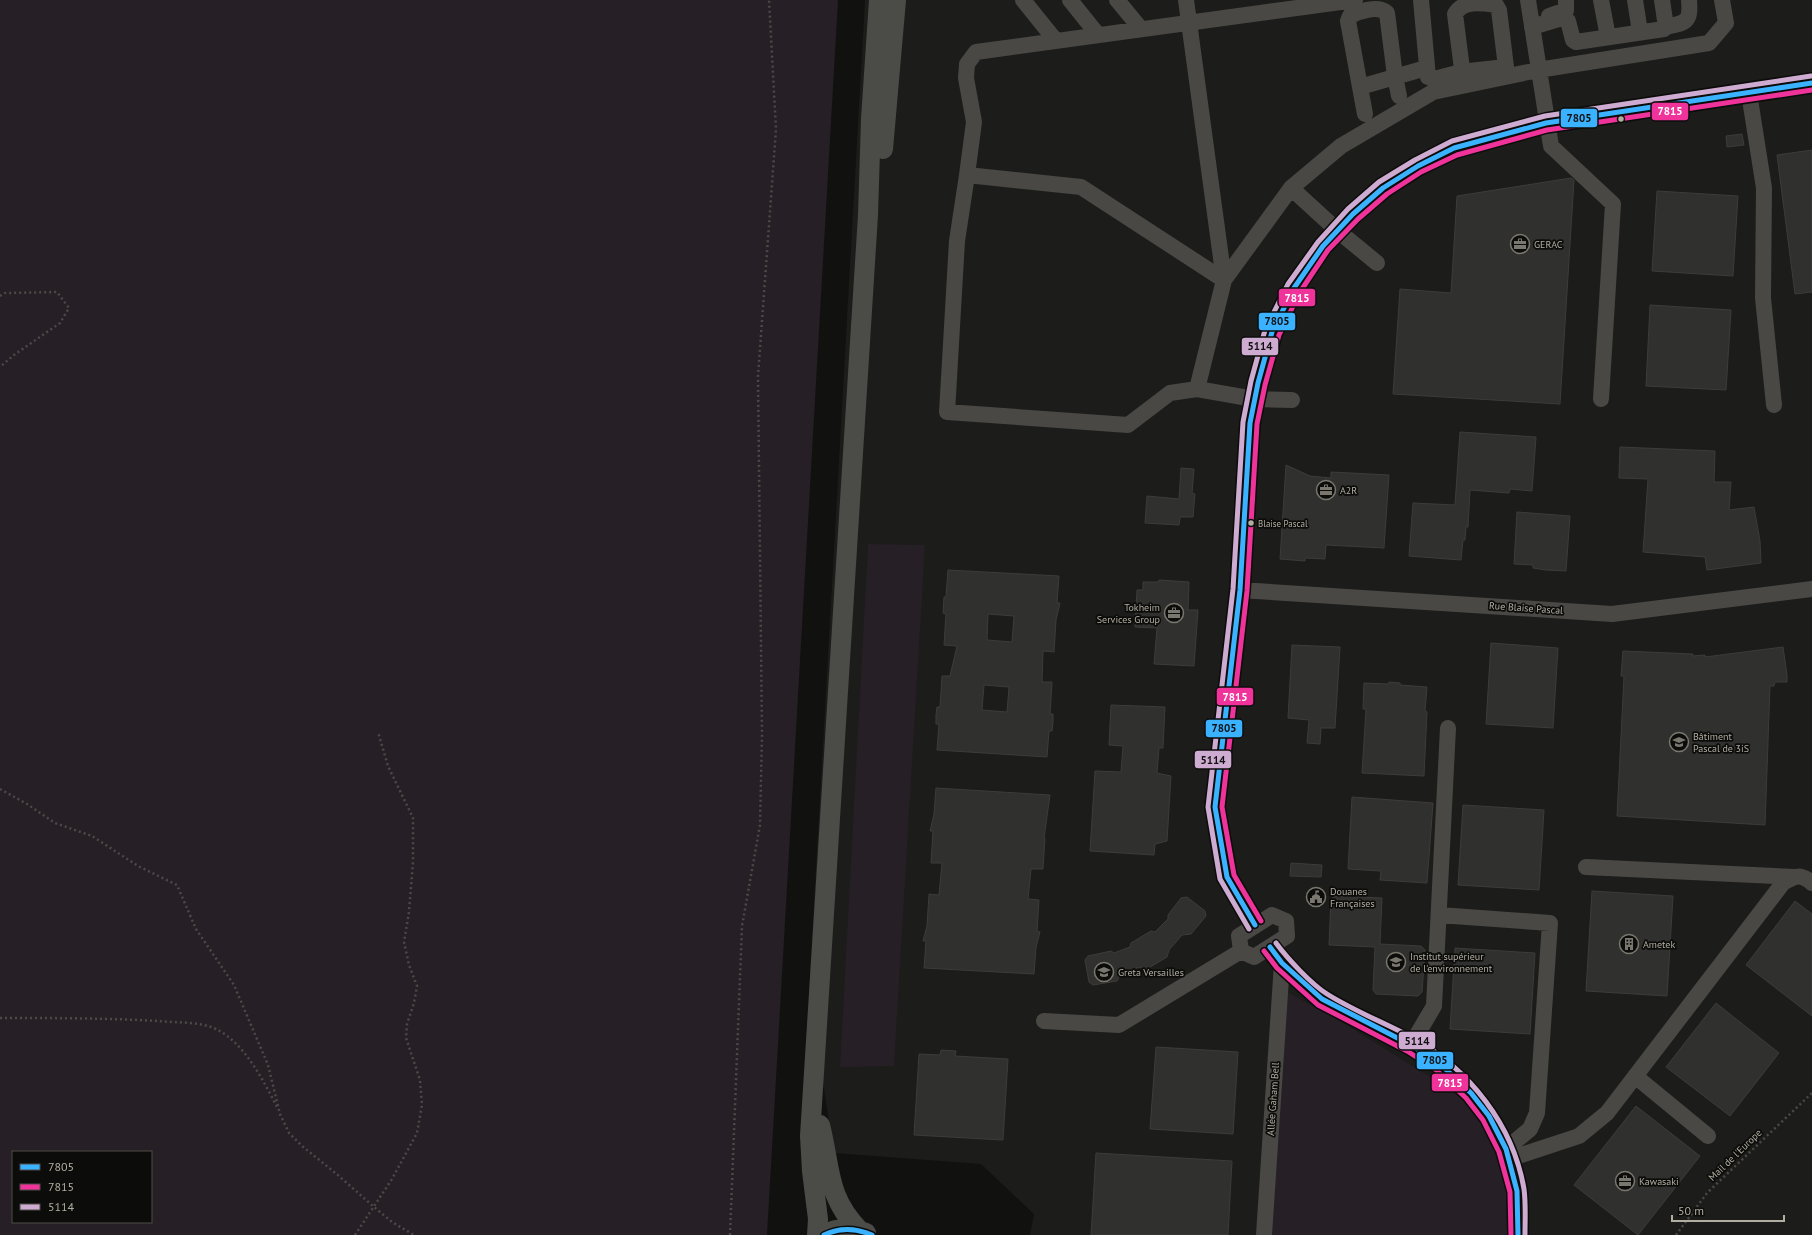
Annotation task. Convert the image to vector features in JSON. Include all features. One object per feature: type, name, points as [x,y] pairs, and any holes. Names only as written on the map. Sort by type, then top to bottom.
[{"type":"main road","points":[[865,0],[871,119]]},
{"type":"main road","points":[[817,1235],[818,1219],[812,1171],[810,1136],[868,215],[871,119],[879,0]]},
{"type":"main road","points":[[868,215],[880,180],[896,0]]},
{"type":"main road","points":[[813,1098],[821,1128],[832,1188],[848,1219],[866,1233]]},
{"type":"main road","points":[[824,1235],[841,1229],[855,1229],[866,1233]]},
{"type":"street","points":[[1023,0],[1056,41]]},
{"type":"street","points":[[1070,0],[1098,35]]},
{"type":"street","points":[[1117,0],[1141,29]]},
{"type":"street","points":[[1186,0],[1224,280],[1197,389]]},
{"type":"street","points":[[1292,400],[1254,398],[1197,389],[1170,393],[1128,425],[947,412],[957,241],[974,122],[966,78],[967,64],[976,52],[1355,0]]},
{"type":"street","points":[[1421,0],[1426,68],[1428,77],[1434,79],[1465,71],[1506,72],[1538,70],[1709,43],[1726,23],[1722,0]]},
{"type":"street","points":[[1528,0],[1546,123],[1551,146],[1613,204],[1601,399]]},
{"type":"street","points":[[1532,23],[1566,10],[1566,0]]},
{"type":"street","points":[[1601,0],[1608,37]]},
{"type":"street","points":[[1634,0],[1640,32]]},
{"type":"street","points":[[1662,0],[1666,27]]},
{"type":"street","points":[[1532,23],[1562,18],[1568,22],[1572,40],[1576,42],[1664,29],[1666,27],[1682,24],[1688,19],[1690,13],[1689,0]]},
{"type":"street","points":[[1465,71],[1462,69],[1455,14],[1459,7],[1465,3],[1496,5],[1499,10],[1506,72]]},
{"type":"street","points":[[1365,114],[1348,21],[1350,16],[1377,9],[1383,10],[1387,13],[1399,96]]},
{"type":"street","points":[[1360,87],[1426,68]]},
{"type":"street","points":[[1224,280],[1292,188],[1341,146],[1433,92],[1506,72]]},
{"type":"street","points":[[1255,925],[1227,877],[1215,807],[1240,590],[1250,423],[1254,398],[1272,332],[1298,282],[1322,246],[1353,214],[1383,188],[1418,166],[1454,148],[1546,123],[1812,83]]},
{"type":"street","points":[[1749,93],[1764,188],[1763,298],[1774,405]]},
{"type":"street","points":[[967,175],[1081,187],[1224,280]]},
{"type":"street","points":[[1292,188],[1338,231],[1377,263]]},
{"type":"street","name":"Rue Blaise Pascal","points":[[1240,590],[1612,614],[1812,589]]},
{"type":"street","points":[[1411,1045],[1434,1006],[1448,728]]},
{"type":"street","points":[[1586,867],[1794,877],[1804,876],[1812,883]]},
{"type":"street","points":[[1507,1154],[1579,1136],[1606,1113],[1783,883],[1794,877]]},
{"type":"street","points":[[1272,915],[1286,921],[1287,936],[1254,957],[1241,951],[1239,936],[1255,925],[1272,915]]},
{"type":"street","points":[[1439,915],[1550,923],[1537,1112],[1530,1129],[1507,1154]]},
{"type":"street","points":[[1270,947],[1282,964],[1322,999],[1411,1045],[1439,1062],[1470,1093],[1489,1116],[1507,1154],[1517,1191],[1518,1235]]},
{"type":"street","points":[[1044,1021],[1119,1024],[1241,951]]},
{"type":"street","name":"Allée Gaham Bell","points":[[1264,1235],[1282,964]]},
{"type":"street","points":[[1635,1076],[1708,1136]]},
{"type":"path","points":[[730,1235],[742,926],[760,825],[762,735],[758,376],[776,129],[769,0]]},
{"type":"path","points":[[0,296],[5,293],[57,292],[69,308],[60,323],[14,354],[0,367]]},
{"type":"path","points":[[355,1235],[392,1179],[417,1134],[422,1105],[420,1080],[406,1038],[407,1024],[414,1003],[417,986],[409,965],[404,942],[409,912],[413,862],[413,818],[388,766],[378,732]]},
{"type":"path","points":[[0,789],[27,804],[55,824],[92,836],[138,866],[177,885],[196,929],[234,985],[268,1065],[280,1114]]},
{"type":"path","points":[[0,1018],[151,1021],[196,1024],[218,1030],[238,1046],[259,1072],[289,1133],[302,1146],[392,1222],[414,1235]]},
{"type":"path","name":"Mail de l'Europe","points":[[1676,1235],[1707,1193],[1812,1093]]},
{"type":"shaded area","points":[[0,0],[838,0],[767,1235],[0,1235]]},
{"type":"shaded area","points":[[865,0],[1812,0],[1812,1235],[1030,1235],[1034,1214],[981,1164],[834,1153],[809,993]]},
{"type":"shaded area","points":[[868,544],[925,545],[894,1066],[840,1067]]},
{"type":"shaded area","points":[[1287,992],[1340,1021],[1427,1075],[1455,1088],[1482,1117],[1500,1151],[1511,1194],[1512,1235],[1270,1235]]},
{"type":"building","points":[[1742,134],[1744,145],[1727,147],[1726,136]]},
{"type":"building","points":[[1812,150],[1812,292],[1795,294],[1777,155]]},
{"type":"building","points":[[1571,178],[1574,180],[1560,404],[1393,394],[1400,289],[1451,293],[1457,196]]},
{"type":"building","points":[[1657,191],[1738,196],[1733,276],[1652,271]]},
{"type":"building","points":[[1650,305],[1731,310],[1726,390],[1646,386]]},
{"type":"building","points":[[1460,432],[1536,437],[1532,491],[1510,489],[1509,493],[1470,490],[1468,527],[1466,527],[1465,540],[1463,540],[1461,560],[1409,556],[1413,503],[1455,505]]},
{"type":"building","points":[[1620,447],[1715,451],[1714,482],[1731,482],[1729,510],[1754,507],[1760,541],[1761,563],[1707,570],[1705,557],[1643,552],[1648,479],[1619,478]]},
{"type":"building","points":[[1286,465],[1310,476],[1331,478],[1331,472],[1389,475],[1384,548],[1326,545],[1325,559],[1305,558],[1305,561],[1280,559]]},
{"type":"building","points":[[1181,468],[1194,469],[1192,493],[1195,494],[1193,517],[1180,517],[1179,525],[1145,523],[1147,496],[1179,499]]},
{"type":"building","points":[[1517,512],[1570,516],[1566,571],[1546,570],[1533,568],[1533,565],[1514,564]]},
{"type":"building","points":[[948,570],[1059,576],[1057,603],[1060,603],[1056,620],[1054,652],[1043,651],[1042,682],[1052,682],[1050,714],[1053,714],[1053,722],[1052,731],[1049,731],[1047,757],[937,750],[939,724],[936,724],[936,715],[937,707],[940,707],[942,676],[950,676],[957,646],[944,645],[946,614],[943,613],[944,597],[946,597]],"holes":[[[988,614],[1014,616],[1012,642],[987,640]],[[984,685],[1009,687],[1007,712],[982,710]]]},
{"type":"building","points":[[1159,580],[1189,582],[1188,610],[1198,610],[1194,666],[1154,664],[1157,628],[1135,627],[1137,590],[1143,590],[1143,582],[1159,582]]},
{"type":"building","points":[[1491,643],[1558,648],[1553,728],[1486,724]]},
{"type":"building","points":[[1292,645],[1340,647],[1335,728],[1321,728],[1320,744],[1307,743],[1309,720],[1288,718]]},
{"type":"building","name":"Bâtiment Pascal de 3iS","points":[[1783,647],[1787,682],[1775,682],[1774,686],[1770,686],[1765,825],[1617,816],[1624,676],[1621,676],[1623,651],[1693,654],[1693,656],[1705,655],[1705,657]]},
{"type":"building","points":[[1389,682],[1400,683],[1400,685],[1427,687],[1424,776],[1362,773],[1366,709],[1363,709],[1364,683],[1389,684]]},
{"type":"building","points":[[1111,705],[1165,707],[1163,748],[1159,748],[1157,773],[1171,776],[1167,841],[1155,844],[1154,855],[1090,851],[1095,771],[1121,772],[1123,746],[1109,745]]},
{"type":"building","points":[[936,788],[1050,795],[1044,838],[1043,869],[1031,869],[1028,899],[1039,900],[1037,931],[1040,932],[1036,947],[1034,974],[924,968],[926,941],[923,941],[927,926],[929,894],[939,895],[942,863],[931,863],[933,831],[930,831],[934,814]]},
{"type":"building","points":[[1352,797],[1433,803],[1427,883],[1380,880],[1381,871],[1348,869]]},
{"type":"building","points":[[1463,805],[1544,810],[1539,890],[1458,885]]},
{"type":"building","points":[[1291,863],[1322,865],[1321,877],[1290,876]]},
{"type":"building","name":"Ametek","points":[[1592,891],[1673,896],[1667,996],[1586,991]]},
{"type":"building","points":[[1336,896],[1382,898],[1380,944],[1421,946],[1425,950],[1422,992],[1418,996],[1376,994],[1373,990],[1375,947],[1329,945],[1331,899]]},
{"type":"building","name":"Greta Versailles","points":[[1187,897],[1205,911],[1206,916],[1191,934],[1182,935],[1169,950],[1167,957],[1147,969],[1140,967],[1121,973],[1117,981],[1093,985],[1089,982],[1085,960],[1088,956],[1111,951],[1114,953],[1130,947],[1131,943],[1151,931],[1155,932],[1168,919],[1168,915],[1181,898]]},
{"type":"building","points":[[1795,901],[1812,914],[1812,1016],[1746,965]]},
{"type":"building","points":[[1455,948],[1535,953],[1530,1034],[1450,1029]]},
{"type":"building","points":[[1716,1003],[1779,1053],[1730,1116],[1666,1067]]},
{"type":"building","points":[[1156,1047],[1238,1052],[1233,1134],[1150,1129]]},
{"type":"building","points":[[941,1050],[956,1051],[955,1056],[1008,1059],[1003,1140],[914,1135],[919,1054],[940,1055]]},
{"type":"building","points":[[1636,1106],[1700,1156],[1638,1235],[1574,1185]]},
{"type":"building","points":[[1096,1153],[1232,1161],[1228,1235],[1091,1235]]},
{"type":"transit line","name":"5114","points":[[1249,929],[1220,879],[1208,807],[1233,589],[1243,422],[1251,381],[1265,330],[1288,284],[1318,242],[1348,209],[1379,182],[1415,160],[1452,141],[1545,116],[1811,76]]},
{"type":"transit line","name":"7805","points":[[1255,925],[1227,877],[1215,807],[1240,590],[1250,423],[1258,383],[1272,332],[1294,288],[1323,246],[1353,214],[1383,188],[1418,166],[1454,148],[1546,123],[1812,83]]},
{"type":"transit line","name":"7815","points":[[1261,921],[1234,875],[1222,807],[1247,591],[1257,424],[1265,385],[1279,335],[1300,292],[1328,250],[1358,219],[1387,194],[1421,172],[1457,155],[1547,130],[1812,90]]},
{"type":"transit line","name":"5114","points":[[1276,943],[1286,956],[1321,990],[1348,1006],[1413,1038],[1434,1051],[1453,1066],[1470,1083],[1486,1102],[1499,1122],[1510,1143],[1518,1165],[1525,1195],[1525,1235]]},
{"type":"transit line","name":"7805","points":[[1270,947],[1282,963],[1322,999],[1411,1045],[1439,1063],[1471,1093],[1489,1116],[1506,1149],[1517,1191],[1518,1235]]},
{"type":"transit line","name":"7815","points":[[1264,951],[1277,968],[1318,1005],[1407,1051],[1435,1069],[1466,1098],[1483,1120],[1499,1152],[1510,1192],[1511,1235]]},
{"type":"transit line","name":"7805","points":[[824,1235],[830,1232],[848,1229],[872,1235]]},
{"type":"place","name":"GERAC","points":[[1520,244]]},
{"type":"place","name":"A2R","points":[[1326,490]]},
{"type":"place","name":"Blaise Pascal","points":[[1251,523]]},
{"type":"place","name":"Tokheim Services Group","points":[[1174,613]]},
{"type":"place","name":"Bâtiment Pascal de 3iS","points":[[1679,742]]},
{"type":"place","name":"Douanes Françaises","points":[[1316,897]]},
{"type":"place","name":"Ametek","points":[[1629,944]]},
{"type":"place","name":"Institut supérieur de l'environnement","points":[[1396,962]]},
{"type":"place","name":"Greta Versailles","points":[[1104,972]]},
{"type":"place","name":"Kawasaki","points":[[1625,1181]]}]
